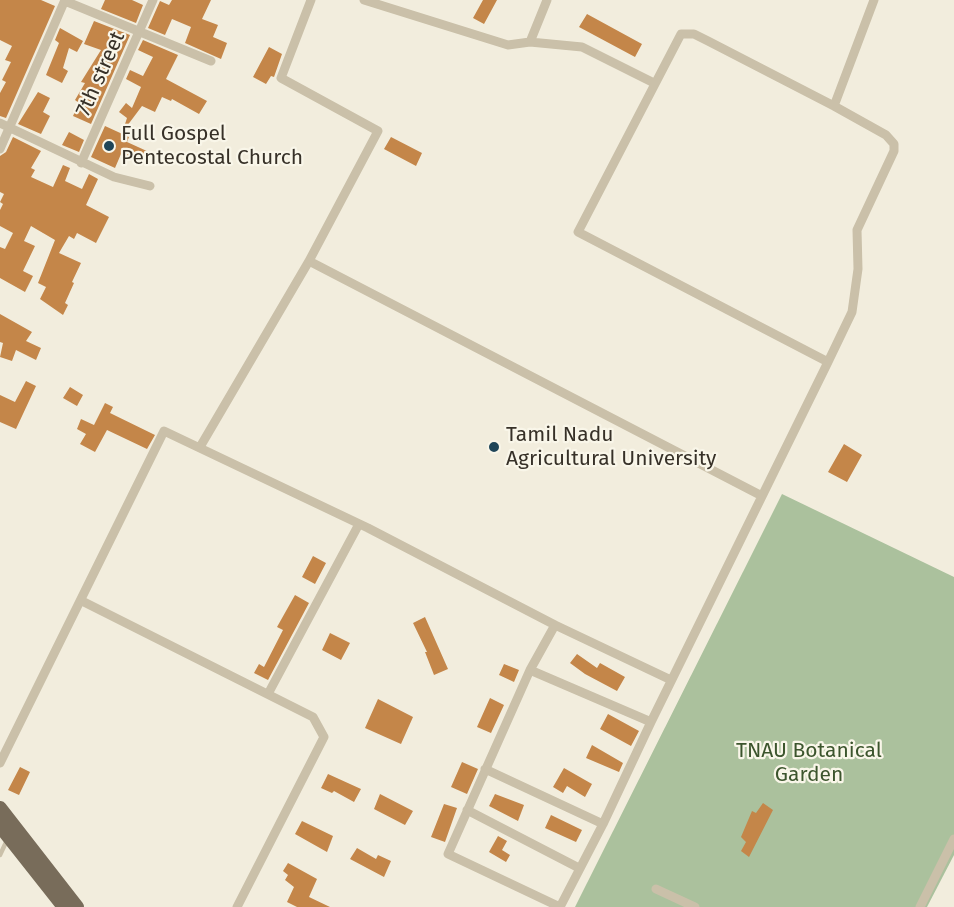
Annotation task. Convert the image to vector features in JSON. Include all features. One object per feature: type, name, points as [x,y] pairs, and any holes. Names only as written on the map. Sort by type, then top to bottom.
[{"type":"main road","points":[[0,808],[77,907]]},
{"type":"main road","points":[[4,831],[64,907]]},
{"type":"street","name":"7th street","points":[[81,163],[153,0]]},
{"type":"street","points":[[201,447],[309,261],[378,131],[281,78],[311,0]]},
{"type":"street","points":[[364,0],[508,45],[530,42],[582,47],[654,83]]},
{"type":"street","points":[[530,42],[547,0]]},
{"type":"street","points":[[834,106],[874,0]]},
{"type":"street","points":[[0,149],[5,125],[65,1],[211,61]]},
{"type":"street","points":[[555,625],[530,670],[448,854],[560,907],[603,824],[671,680],[828,362],[855,302],[858,269],[857,231],[891,160],[894,144],[886,135],[834,106],[708,41],[686,33],[679,35],[578,232],[828,362]]},
{"type":"street","points":[[5,125],[114,177],[150,186]]},
{"type":"street","points":[[309,261],[762,496]]},
{"type":"street","points":[[0,763],[164,431],[359,524],[555,625],[671,680]]},
{"type":"street","points":[[268,694],[359,524]]},
{"type":"street","points":[[82,601],[313,717],[324,737],[237,907]]},
{"type":"street","points":[[530,670],[651,722]]},
{"type":"street","points":[[485,768],[603,824]]},
{"type":"street","points":[[467,810],[579,868]]},
{"type":"street","points":[[920,907],[954,839]]},
{"type":"street","points":[[656,889],[694,907]]},
{"type":"lane","points":[[0,855],[4,831]]},
{"type":"green space","name":"TNAU Botanical Garden","points":[[782,494],[954,577],[954,855],[927,907],[575,907]]},
{"type":"building","points":[[0,0],[41,0],[55,6],[6,118],[0,116],[0,93],[6,82],[2,80],[11,62],[5,60],[12,46],[0,40]]},
{"type":"building","points":[[105,0],[132,0],[143,5],[136,23],[101,9]]},
{"type":"building","points":[[172,0],[211,0],[202,19],[218,25],[213,37],[227,43],[221,59],[185,43],[191,27],[172,19],[165,35],[148,28],[160,1],[169,5]]},
{"type":"building","points":[[483,0],[497,0],[484,24],[473,18]]},
{"type":"building","points":[[587,14],[642,44],[635,57],[579,27]]},
{"type":"building","points":[[94,21],[130,35],[91,124],[73,116],[79,103],[75,100],[85,83],[81,82],[101,50],[84,44]]},
{"type":"building","points":[[60,28],[83,41],[77,52],[69,48],[63,68],[68,71],[62,83],[46,75],[59,43],[55,40]]},
{"type":"building","points":[[143,40],[178,55],[166,79],[207,101],[199,114],[172,99],[171,101],[162,97],[155,112],[142,106],[127,126],[125,124],[127,118],[119,112],[126,103],[132,108],[141,87],[126,79],[130,70],[143,76],[153,57],[138,50]]},
{"type":"building","points":[[269,47],[282,54],[274,77],[271,76],[266,84],[253,77]]},
{"type":"building","points":[[38,92],[50,98],[43,112],[50,116],[41,134],[18,124]]},
{"type":"building","name":"Full Gospel Pentecostal Church","points":[[105,126],[129,137],[127,142],[149,152],[143,165],[121,154],[115,168],[91,157]]},
{"type":"building","points":[[69,132],[84,140],[79,152],[62,145]]},
{"type":"building","points":[[13,137],[41,151],[31,168],[35,170],[31,177],[53,187],[63,165],[70,168],[65,181],[82,189],[89,174],[98,179],[86,205],[109,217],[96,243],[77,233],[74,239],[69,236],[59,253],[81,263],[72,282],[74,283],[65,303],[68,305],[63,315],[40,299],[46,287],[38,283],[55,240],[31,226],[24,241],[35,246],[23,271],[33,276],[25,292],[0,278],[0,247],[5,249],[13,233],[0,226],[0,210],[3,204],[0,202],[4,194],[0,192],[0,156],[6,152]]},
{"type":"building","points":[[391,137],[422,153],[416,166],[384,149]]},
{"type":"building","points":[[0,314],[32,332],[26,341],[41,348],[36,360],[16,350],[12,361],[0,357],[3,343],[0,342]]},
{"type":"building","points":[[26,381],[36,386],[16,429],[0,422],[0,395],[15,402]]},
{"type":"building","points":[[70,387],[83,395],[77,406],[63,398]]},
{"type":"building","points":[[105,403],[113,407],[110,413],[155,435],[147,449],[107,430],[95,452],[80,444],[86,434],[77,429],[81,419],[94,425]]},
{"type":"building","points":[[844,444],[862,455],[847,482],[828,472]]},
{"type":"building","points":[[313,556],[326,563],[315,584],[302,577]]},
{"type":"building","points":[[295,595],[309,603],[268,680],[254,673],[259,664],[264,667],[283,630],[277,627]]},
{"type":"building","points":[[425,617],[448,669],[434,675],[425,652],[427,652],[413,623]]},
{"type":"building","points":[[330,633],[350,643],[341,660],[322,650]]},
{"type":"building","points":[[577,654],[597,668],[600,663],[625,677],[617,691],[570,663]]},
{"type":"building","points":[[504,664],[519,670],[514,682],[499,675]]},
{"type":"building","points":[[490,698],[504,705],[491,733],[477,727]]},
{"type":"building","points":[[378,699],[413,717],[401,744],[365,728]]},
{"type":"building","points":[[608,714],[639,731],[631,746],[600,729]]},
{"type":"building","points":[[592,745],[623,763],[619,772],[586,758]]},
{"type":"building","points":[[462,762],[478,769],[467,794],[451,787]]},
{"type":"building","points":[[20,767],[30,772],[19,795],[8,790]]},
{"type":"building","points":[[564,768],[592,784],[585,797],[567,786],[563,793],[553,787]]},
{"type":"building","points":[[328,774],[361,789],[354,802],[334,791],[332,793],[321,788]]},
{"type":"building","points":[[380,794],[413,811],[405,825],[374,809]]},
{"type":"building","points":[[495,794],[524,805],[518,821],[489,806]]},
{"type":"building","points":[[763,803],[773,810],[749,857],[741,851],[746,842],[741,837],[752,811],[756,813]]},
{"type":"building","points":[[444,804],[457,808],[445,842],[431,837]]},
{"type":"building","points":[[551,815],[582,830],[576,842],[545,828]]},
{"type":"building","points":[[302,821],[333,836],[327,852],[295,834]]},
{"type":"building","points":[[498,836],[507,841],[502,850],[510,855],[506,862],[489,852]]},
{"type":"building","points":[[357,848],[376,859],[378,855],[391,861],[384,877],[350,859]]},
{"type":"building","points":[[288,863],[317,879],[309,897],[330,907],[297,907],[287,902],[294,887],[285,880],[288,875],[283,871]]},
{"type":"place","name":"Full Gospel Pentecostal Church","points":[[109,146]]},
{"type":"place","name":"Tamil Nadu Agricultural University","points":[[494,447]]}]
